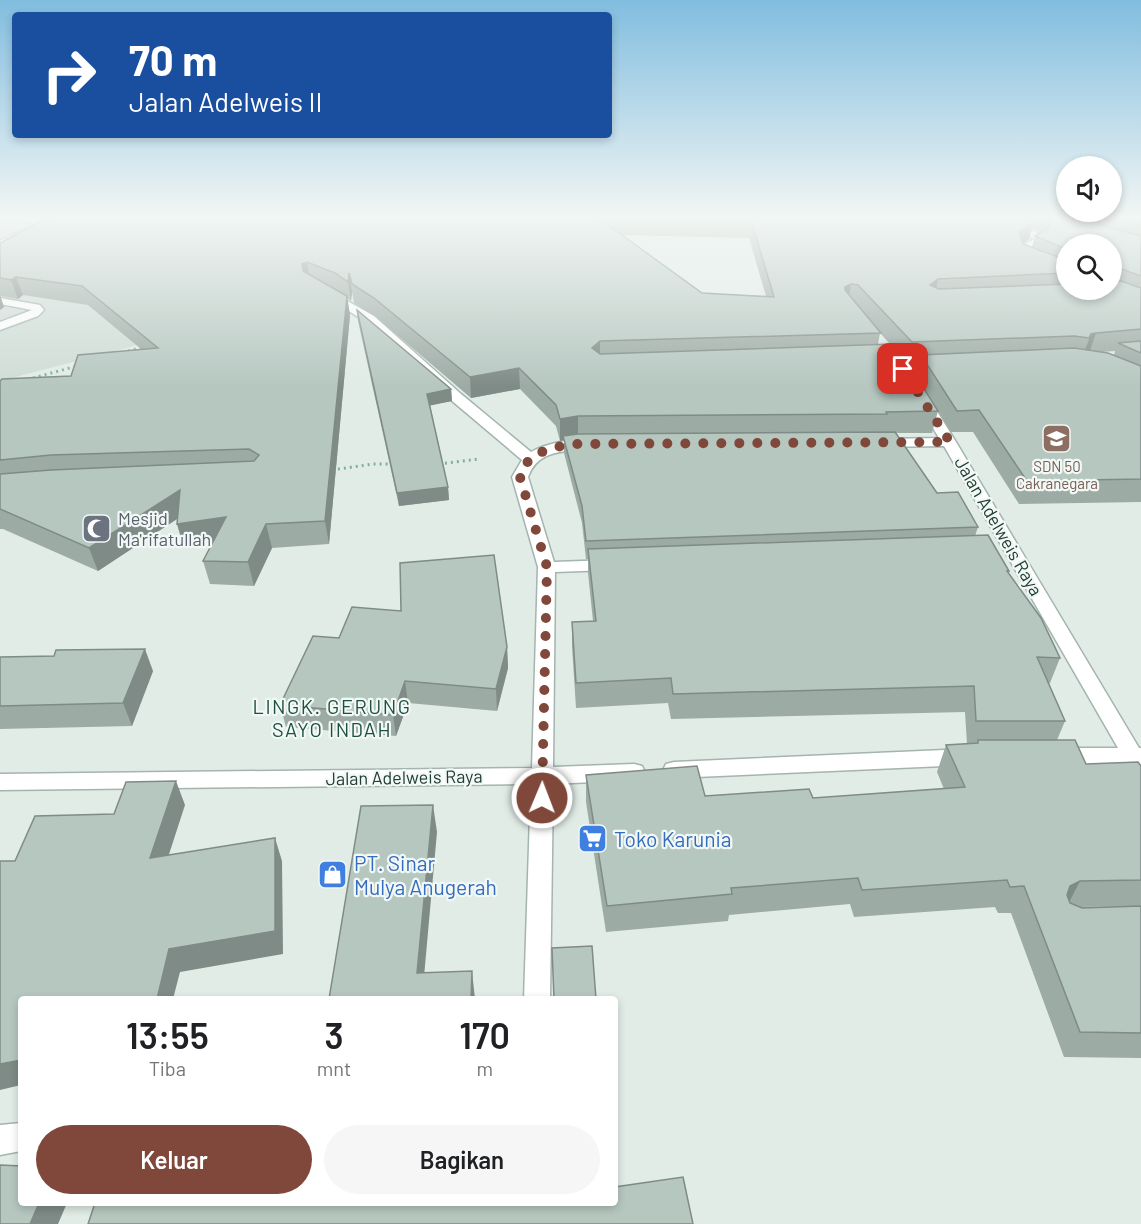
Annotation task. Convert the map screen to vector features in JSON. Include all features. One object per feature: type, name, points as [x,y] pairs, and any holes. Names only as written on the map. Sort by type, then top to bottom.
[{"type":"street","points":[[311,286],[332,295],[370,319],[456,397],[527,456]]},
{"type":"street","points":[[0,301],[36,307],[38,310],[34,314],[0,326]]},
{"type":"street","name":"Jalan Adelweis Raya","points":[[953,366],[897,363],[950,442],[1136,755]]},
{"type":"street","points":[[866,443],[950,442]]},
{"type":"street","points":[[527,456],[559,447],[602,444]]},
{"type":"street","points":[[527,456],[520,477],[547,567],[537,996]]},
{"type":"street","points":[[990,552],[1014,551]]},
{"type":"street","points":[[547,567],[630,564]]},
{"type":"street","name":"Jalan Adelweis Raya","points":[[1037,756],[1136,755]]},
{"type":"street","name":"Jalan Adelweis Raya","points":[[0,782],[543,776],[990,757]]},
{"type":"street","points":[[0,1140],[18,1137]]},
{"type":"path","points":[[117,354],[151,345]]},
{"type":"path","points":[[32,378],[85,363]]},
{"type":"path","points":[[438,465],[527,456]]},
{"type":"path","points":[[323,472],[358,465],[396,465]]},
{"type":"shaded area","points":[[0,272],[160,272],[187,328],[127,348],[0,381]]},
{"type":"building","points":[[0,272],[305,272],[347,296],[325,521],[266,524],[248,562],[203,561],[226,517],[177,524],[180,490],[89,548],[0,509],[0,474],[254,461],[259,455],[249,449],[51,455],[0,460],[0,381],[2,379],[71,376],[78,355],[158,348],[82,286],[16,277],[11,280],[0,278]]},
{"type":"building","points":[[333,272],[673,272],[702,293],[774,297],[767,272],[1056,272],[938,279],[930,285],[939,289],[1056,284],[1056,300],[1122,300],[1122,281],[1141,288],[1141,329],[1096,333],[1091,334],[1089,338],[1074,336],[912,342],[858,285],[851,284],[845,287],[845,290],[881,333],[600,341],[592,348],[600,354],[892,344],[901,352],[938,411],[886,412],[887,414],[578,416],[560,419],[556,405],[519,368],[470,377],[374,298],[352,284],[349,273],[348,282]]},
{"type":"building","points":[[357,310],[451,389],[427,394],[448,487],[397,493]]},
{"type":"building","points":[[1141,341],[1141,353],[1118,343]]},
{"type":"building","points":[[1074,348],[1108,353],[1141,366],[1141,479],[1027,481],[979,410],[957,411],[921,355]]},
{"type":"building","points":[[895,432],[937,493],[958,492],[978,527],[586,541],[582,506],[563,436],[578,434]]},
{"type":"building","points":[[988,535],[1009,571],[1007,571],[1041,618],[1060,658],[1037,657],[1065,721],[976,721],[974,686],[673,694],[671,678],[576,683],[572,622],[596,621],[588,549]]},
{"type":"building","points":[[494,555],[507,647],[496,689],[405,681],[393,715],[280,705],[313,636],[339,638],[352,607],[401,611],[400,563]]},
{"type":"building","points":[[145,649],[123,703],[0,706],[0,657],[54,656],[56,650]]},
{"type":"building","points":[[978,740],[1075,740],[1086,764],[1138,762],[1141,766],[1141,880],[1080,881],[1070,886],[1067,895],[1070,903],[1082,908],[1141,906],[1141,1033],[1080,1032],[1024,886],[1010,887],[1007,880],[862,890],[858,878],[731,888],[732,894],[607,906],[586,775],[697,766],[705,796],[809,789],[813,798],[965,787],[946,745],[978,743]]},
{"type":"building","points":[[176,781],[150,858],[275,838],[275,931],[169,949],[158,996],[18,996],[18,1061],[0,1064],[0,861],[15,861],[35,816],[114,814],[126,782]]},
{"type":"building","points":[[433,805],[417,973],[472,971],[471,996],[329,996],[361,806]]},
{"type":"building","points":[[592,946],[596,996],[554,996],[552,948]]},
{"type":"building","points":[[0,1165],[18,1166],[18,1206],[38,1206],[30,1224],[0,1224]]},
{"type":"building","points":[[683,1177],[693,1224],[88,1224],[94,1206],[618,1206],[618,1187]]},
{"type":"place","name":"SDN 50 Cakranegara","points":[[1057,439]]},
{"type":"place","name":"Mesjid Ma'rifatullah","points":[[97,528]]},
{"type":"place","name":"Toko Karunia","points":[[593,838]]},
{"type":"place","name":"PT. Sinar Mulya Anugerah","points":[[333,874]]},
{"type":"district","name":"LINGK. GERUNG SAYO INDAH","points":[[332,718]]},
{"type":"route","points":[[542,798],[547,567],[520,477],[526,463],[551,448],[578,444],[950,442],[903,369]]}]
